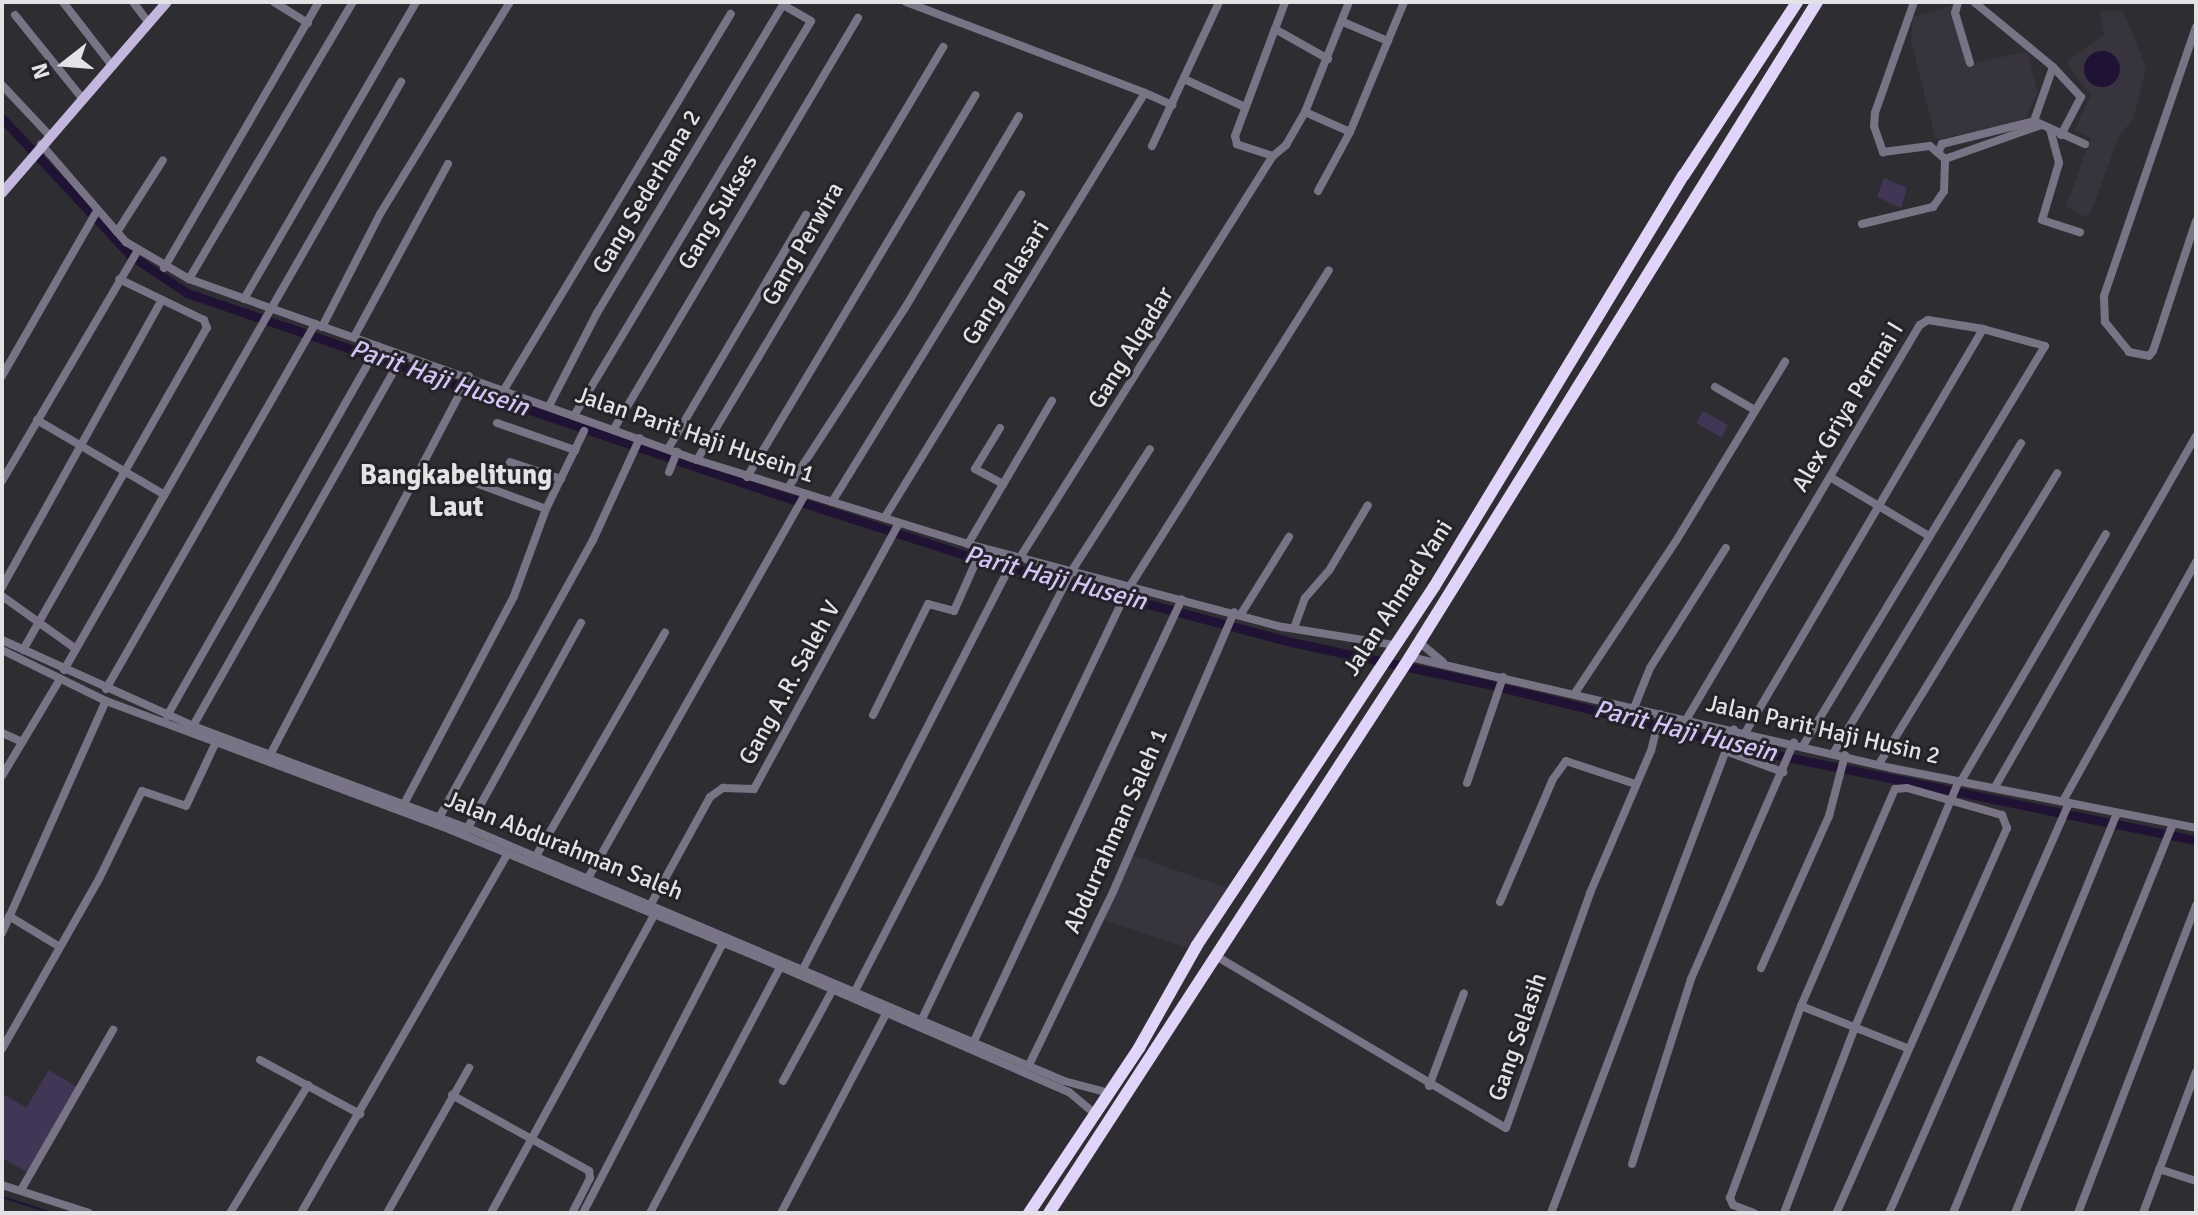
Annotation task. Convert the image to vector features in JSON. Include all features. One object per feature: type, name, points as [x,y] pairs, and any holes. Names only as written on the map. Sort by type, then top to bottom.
[{"type":"highway","name":"Jalan Ahmad Yani","points":[[1029,1213],[1109,1093],[1235,887],[1388,656],[1797,2]]},
{"type":"highway","name":"Jalan Ahmad Yani","points":[[1049,1213],[1406,663],[1817,2]]},
{"type":"highway","points":[[1558,382],[1575,393]]},
{"type":"highway","points":[[1235,887],[1252,898]]},
{"type":"main road","points":[[2,193],[48,134],[167,2]]},
{"type":"street","points":[[63,2],[111,64]]},
{"type":"street","points":[[133,2],[148,22]]},
{"type":"street","points":[[274,2],[308,23]]},
{"type":"street","points":[[164,268],[319,2]]},
{"type":"street","points":[[189,279],[353,2]]},
{"type":"street","points":[[244,299],[416,2]]},
{"type":"street","points":[[106,689],[380,214],[510,2]]},
{"type":"street","points":[[906,2],[1172,105]]},
{"type":"street","points":[[1152,146],[1219,2]]},
{"type":"street","name":"Gang Alqadar","points":[[803,969],[1007,573],[1273,156],[1305,112],[1349,2]]},
{"type":"street","points":[[1318,191],[1350,132],[1404,2]]},
{"type":"street","points":[[1862,224],[1933,207],[1944,191],[1945,159],[1939,151],[1926,146],[1883,152],[1874,126],[1914,2]]},
{"type":"street","points":[[1958,2],[1955,13],[1970,63]]},
{"type":"street","points":[[1974,2],[2053,67],[2081,97],[2061,135]]},
{"type":"street","points":[[575,414],[811,21],[783,3]]},
{"type":"street","name":"Gang Sederhana 2","points":[[549,406],[597,313],[783,3]]},
{"type":"street","points":[[1273,156],[1235,141],[1282,3]]},
{"type":"street","points":[[505,388],[731,14]]},
{"type":"street","points":[[15,15],[82,98]]},
{"type":"street","name":"Gang Sukses","points":[[615,427],[858,18]]},
{"type":"street","points":[[1343,22],[1388,41]]},
{"type":"street","points":[[2196,27],[2104,296],[2103,314],[2114,337],[2129,352],[2149,356],[2196,221]]},
{"type":"street","points":[[1275,29],[1328,59]]},
{"type":"street","name":"Gang Perwira","points":[[697,460],[943,47]]},
{"type":"street","points":[[2037,123],[2053,67]]},
{"type":"street","points":[[1184,79],[1245,107]]},
{"type":"street","points":[[64,670],[401,82]]},
{"type":"street","points":[[2,85],[48,134]]},
{"type":"street","name":"Gang Palasari","points":[[885,517],[1145,93]]},
{"type":"street","points":[[747,477],[976,95]]},
{"type":"street","points":[[1305,112],[1350,132]]},
{"type":"street","points":[[788,488],[905,308],[1019,116]]},
{"type":"street","points":[[1939,151],[1942,144],[2037,123],[2085,144]]},
{"type":"street","points":[[1945,159],[2037,123]]},
{"type":"street","points":[[2050,129],[2059,163],[2042,220],[2080,232]]},
{"type":"street","name":"Jalan Parit Haji Husein 1","points":[[40,144],[94,217],[117,232],[136,254],[270,312],[354,337],[375,353],[469,376],[575,414],[587,424],[615,427],[638,442],[788,488],[802,497],[885,517],[898,526],[968,544],[981,551],[1128,588],[1179,606],[1294,628],[1388,656]]},
{"type":"street","points":[[117,232],[163,160]]},
{"type":"street","points":[[354,337],[448,164]]},
{"type":"street","points":[[832,502],[1021,195]]},
{"type":"street","points":[[669,472],[673,451],[806,215]]},
{"type":"street","points":[[2,376],[94,217]]},
{"type":"street","points":[[2,481],[136,254]]},
{"type":"street","points":[[922,1019],[1128,588],[1329,270]]},
{"type":"street","points":[[23,650],[207,328],[204,320],[160,303],[119,279]]},
{"type":"street","points":[[2,587],[160,303]]},
{"type":"street","name":"Alex Griya Permai I","points":[[1686,720],[1920,325],[1928,320],[1983,329]]},
{"type":"street","points":[[1632,1164],[1691,979],[1794,749],[2045,346],[1983,329],[1746,732]]},
{"type":"street","points":[[167,716],[375,353]]},
{"type":"street","points":[[193,726],[401,358]]},
{"type":"street","points":[[1575,693],[1676,541],[1785,362]]},
{"type":"street","points":[[270,755],[469,376]]},
{"type":"street","points":[[1715,387],[1755,410]]},
{"type":"street","points":[[968,544],[1052,401]]},
{"type":"street","points":[[37,420],[165,495]]},
{"type":"street","points":[[497,423],[575,450]]},
{"type":"street","points":[[404,804],[514,596],[546,509],[587,424]]},
{"type":"street","points":[[1000,428],[975,469],[1003,484]]},
{"type":"street","points":[[1995,787],[2196,436]]},
{"type":"street","points":[[440,816],[638,442]]},
{"type":"street","points":[[1834,752],[2021,443]]},
{"type":"street","points":[[855,991],[1070,574],[1150,449]]},
{"type":"street","points":[[510,462],[561,479]]},
{"type":"street","points":[[1879,764],[2057,473]]},
{"type":"street","points":[[1830,477],[1929,536]]},
{"type":"street","points":[[465,479],[546,509]]},
{"type":"street","points":[[588,878],[802,497]]},
{"type":"street","points":[[1294,628],[1305,598],[1330,569],[1368,505]]},
{"type":"street","name":"Gang A.R. Saleh V","points":[[651,904],[710,797],[723,788],[752,790],[760,780],[898,526]]},
{"type":"street","points":[[1784,1213],[1855,1027],[1959,782],[2106,534]]},
{"type":"street","name":"Abdurrahman Saleh 1","points":[[1029,1065],[1113,892],[1227,631],[1289,537]]},
{"type":"street","points":[[1634,708],[1650,668],[1726,548]]},
{"type":"street","points":[[873,715],[928,604],[954,611],[981,551]]},
{"type":"street","points":[[1889,1213],[2062,824],[2067,803],[2196,562]]},
{"type":"street","points":[[2,596],[76,649]]},
{"type":"street","points":[[974,1041],[1179,606]]},
{"type":"street","points":[[466,832],[581,623]]},
{"type":"street","points":[[536,856],[665,633]]},
{"type":"street","name":"Jalan Abdurahman Saleh","points":[[2,640],[106,689],[123,703],[215,744],[536,856],[651,904],[886,1014],[1038,1074],[1088,1091],[1109,1093]]},
{"type":"street","points":[[1419,642],[1443,662]]},
{"type":"street","name":"Jalan Abdurahman Saleh","points":[[2,650],[106,701],[167,716],[440,816],[508,853],[654,915],[723,943],[803,969],[974,1041],[1029,1065],[1095,1114]]},
{"type":"street","name":"Jalan Parit Haji Husin 2","points":[[1406,663],[1443,662],[1634,708],[1659,718],[1686,720],[1733,733],[1746,732],[1794,749],[1834,752],[1844,758],[1995,787],[2117,815],[2196,828]]},
{"type":"street","points":[[1467,783],[1503,677]]},
{"type":"street","points":[[2,776],[60,679]]},
{"type":"street","points":[[2,933],[106,701]]},
{"type":"street","name":"Gang Selasih","points":[[1216,956],[1501,1128],[1509,1126],[1575,934],[1656,733],[1659,718]]},
{"type":"street","points":[[2,733],[22,742]]},
{"type":"street","points":[[1551,1213],[1733,733]]},
{"type":"street","points":[[2,1049],[99,879],[142,791],[186,806],[215,744]]},
{"type":"street","points":[[1729,750],[1783,772]]},
{"type":"street","points":[[1761,968],[1829,816],[1844,758]]},
{"type":"street","points":[[1500,902],[1553,779],[1566,761],[1635,784]]},
{"type":"street","points":[[1754,1213],[1733,1205],[1730,1198],[1801,1006],[1895,789],[1954,799],[2002,815],[2008,823],[1836,1213]]},
{"type":"street","points":[[1953,1213],[2117,815]]},
{"type":"street","points":[[2015,1213],[2173,826]]},
{"type":"street","points":[[301,1213],[508,853]]},
{"type":"street","points":[[2078,1213],[2196,905]]},
{"type":"street","points":[[491,1213],[654,915]]},
{"type":"street","points":[[9,916],[55,944]]},
{"type":"street","points":[[583,1213],[723,943]]},
{"type":"street","points":[[650,1213],[780,967]]},
{"type":"street","points":[[783,1081],[832,991]]},
{"type":"street","points":[[1429,1086],[1464,993]]},
{"type":"street","points":[[1801,1006],[1907,1048]]},
{"type":"street","points":[[781,1213],[886,1014]]},
{"type":"street","points":[[21,1190],[113,1030]]},
{"type":"street","points":[[260,1060],[360,1114]]},
{"type":"street","points":[[387,1213],[469,1068]]},
{"type":"street","points":[[2143,1213],[2196,1072]]},
{"type":"street","points":[[230,1213],[308,1085]]},
{"type":"street","points":[[452,1095],[589,1171],[590,1178],[572,1213]]},
{"type":"street","points":[[2159,1169],[2196,1181]]},
{"type":"street","points":[[2,1185],[21,1190],[56,1209],[89,1213]]},
{"type":"shaded area","points":[[1952,6],[1968,65],[2027,51],[2038,93],[2024,120],[1936,140],[1911,41],[1913,17]]},
{"type":"shaded area","points":[[2100,11],[2123,11],[2146,67],[2133,119],[2119,136],[2090,215],[2083,216],[2066,206],[2091,138],[2074,130],[2091,95],[2066,62],[2104,34]]},
{"type":"shaded area","points":[[2102,51],[2115,56],[2120,69],[2115,82],[2102,87],[2089,82],[2084,69],[2089,56]]},
{"type":"shaded area","points":[[1884,178],[1907,188],[1901,208],[1877,197]]},
{"type":"shaded area","points":[[1703,411],[1728,425],[1722,437],[1696,423]]},
{"type":"shaded area","points":[[1132,855],[1227,888],[1192,949],[1101,919]]},
{"type":"shaded area","points":[[49,1070],[77,1087],[27,1172],[2,1158],[2,1100],[5,1095],[26,1108]]},
{"type":"waterway","name":"Parit Haji Husein","points":[[2,118],[130,255],[187,293],[773,493],[968,556],[1296,643],[1483,683],[1767,753],[2196,840]]},
{"type":"waterway","points":[[2,1197],[52,1213]]},
{"type":"district","name":"Bangkabelitung Laut","points":[[456,491]]}]
